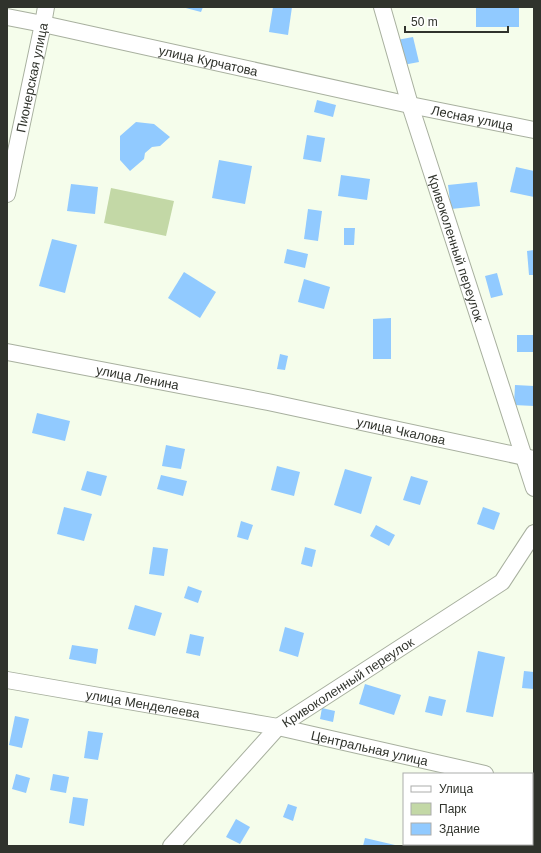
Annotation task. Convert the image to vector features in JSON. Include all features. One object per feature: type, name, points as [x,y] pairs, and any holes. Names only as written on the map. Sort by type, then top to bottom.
[{"type":"street","name":"Пионерская улица","points":[[7,194],[44,24],[46,7]]},
{"type":"street","name":"Кривоколенный переулок","points":[[382,7],[410,105],[529,458],[534,488]]},
{"type":"street","name":"улица Курчатова","points":[[7,18],[44,24],[410,105]]},
{"type":"street","name":"Лесная улица","points":[[410,105],[534,130]]},
{"type":"street","name":"улица Ленина","points":[[7,352],[268,402]]},
{"type":"street","name":"улица Чкалова","points":[[268,402],[529,458]]},
{"type":"street","name":"Кривоколенный переулок","points":[[171,846],[278,727],[502,582],[534,533]]},
{"type":"street","name":"улица Менделеева","points":[[7,680],[278,727]]},
{"type":"street","name":"Центральная улица","points":[[278,727],[481,773]]},
{"type":"green space","points":[[111,188],[174,201],[166,236],[104,223]]},
{"type":"building","points":[[182,7],[203,7],[201,12]]},
{"type":"building","points":[[273,7],[292,7],[288,35],[269,32]]},
{"type":"building","points":[[476,7],[519,7],[519,27],[476,27]]},
{"type":"building","points":[[413,37],[419,62],[403,65],[397,40]]},
{"type":"building","points":[[317,100],[336,105],[333,117],[314,112]]},
{"type":"building","points":[[136,122],[154,124],[170,137],[160,146],[152,147],[145,153],[144,159],[130,171],[120,160],[120,136]]},
{"type":"building","points":[[307,135],[325,138],[321,162],[303,159]]},
{"type":"building","points":[[219,160],[252,166],[245,204],[212,198]]},
{"type":"building","points":[[516,167],[534,171],[534,197],[510,192]]},
{"type":"building","points":[[341,175],[370,179],[367,200],[338,196]]},
{"type":"building","points":[[477,182],[480,206],[451,209],[448,185]]},
{"type":"building","points":[[71,184],[98,187],[95,214],[67,211]]},
{"type":"building","points":[[308,209],[322,211],[318,241],[304,239]]},
{"type":"building","points":[[344,228],[355,228],[354,245],[344,245]]},
{"type":"building","points":[[52,239],[77,245],[65,293],[39,286]]},
{"type":"building","points":[[287,249],[308,254],[305,268],[284,263]]},
{"type":"building","points":[[534,250],[534,275],[529,275],[527,251]]},
{"type":"building","points":[[184,272],[216,292],[200,318],[168,298]]},
{"type":"building","points":[[497,273],[503,295],[491,298],[485,276]]},
{"type":"building","points":[[304,279],[330,287],[324,309],[298,302]]},
{"type":"building","points":[[391,318],[391,359],[373,359],[373,319]]},
{"type":"building","points":[[517,335],[533,335],[533,352],[517,352]]},
{"type":"building","points":[[280,354],[288,356],[285,370],[277,369]]},
{"type":"building","points":[[515,385],[534,386],[534,406],[514,405]]},
{"type":"building","points":[[37,413],[70,421],[65,441],[32,433]]},
{"type":"building","points":[[166,445],[185,449],[181,469],[162,466]]},
{"type":"building","points":[[277,466],[300,472],[294,496],[271,490]]},
{"type":"building","points":[[345,469],[372,477],[361,514],[334,505]]},
{"type":"building","points":[[87,471],[107,476],[101,496],[81,490]]},
{"type":"building","points":[[161,475],[187,481],[183,496],[157,489]]},
{"type":"building","points":[[411,476],[428,481],[420,505],[403,500]]},
{"type":"building","points":[[64,507],[92,514],[84,541],[57,534]]},
{"type":"building","points":[[483,507],[500,513],[494,530],[477,524]]},
{"type":"building","points":[[241,521],[253,525],[248,540],[237,537]]},
{"type":"building","points":[[376,525],[395,535],[389,546],[370,536]]},
{"type":"building","points":[[153,547],[168,549],[164,576],[149,574]]},
{"type":"building","points":[[305,547],[316,550],[312,567],[301,564]]},
{"type":"building","points":[[188,586],[202,591],[198,603],[184,598]]},
{"type":"building","points":[[135,605],[162,613],[155,636],[128,629]]},
{"type":"building","points":[[285,627],[304,633],[298,657],[279,651]]},
{"type":"building","points":[[190,634],[204,637],[200,656],[186,653]]},
{"type":"building","points":[[72,645],[98,649],[96,664],[69,659]]},
{"type":"building","points":[[478,651],[505,657],[493,717],[466,712]]},
{"type":"building","points":[[524,671],[534,672],[534,689],[522,688]]},
{"type":"building","points":[[365,684],[401,695],[394,715],[359,704]]},
{"type":"building","points":[[429,696],[446,700],[442,716],[425,712]]},
{"type":"building","points":[[322,708],[335,711],[333,722],[320,719]]},
{"type":"building","points":[[15,716],[29,719],[22,748],[9,745]]},
{"type":"building","points":[[88,731],[103,733],[98,760],[84,758]]},
{"type":"building","points":[[16,774],[30,778],[26,793],[12,789]]},
{"type":"building","points":[[53,774],[69,777],[66,793],[50,790]]},
{"type":"building","points":[[73,797],[88,799],[84,826],[69,823]]},
{"type":"building","points":[[288,804],[297,807],[293,821],[283,817]]},
{"type":"building","points":[[236,819],[250,827],[240,844],[226,837]]},
{"type":"building","points":[[365,838],[395,845],[395,846],[363,846]]},
{"type":"building","points":[[426,845],[453,845],[453,846]]}]
